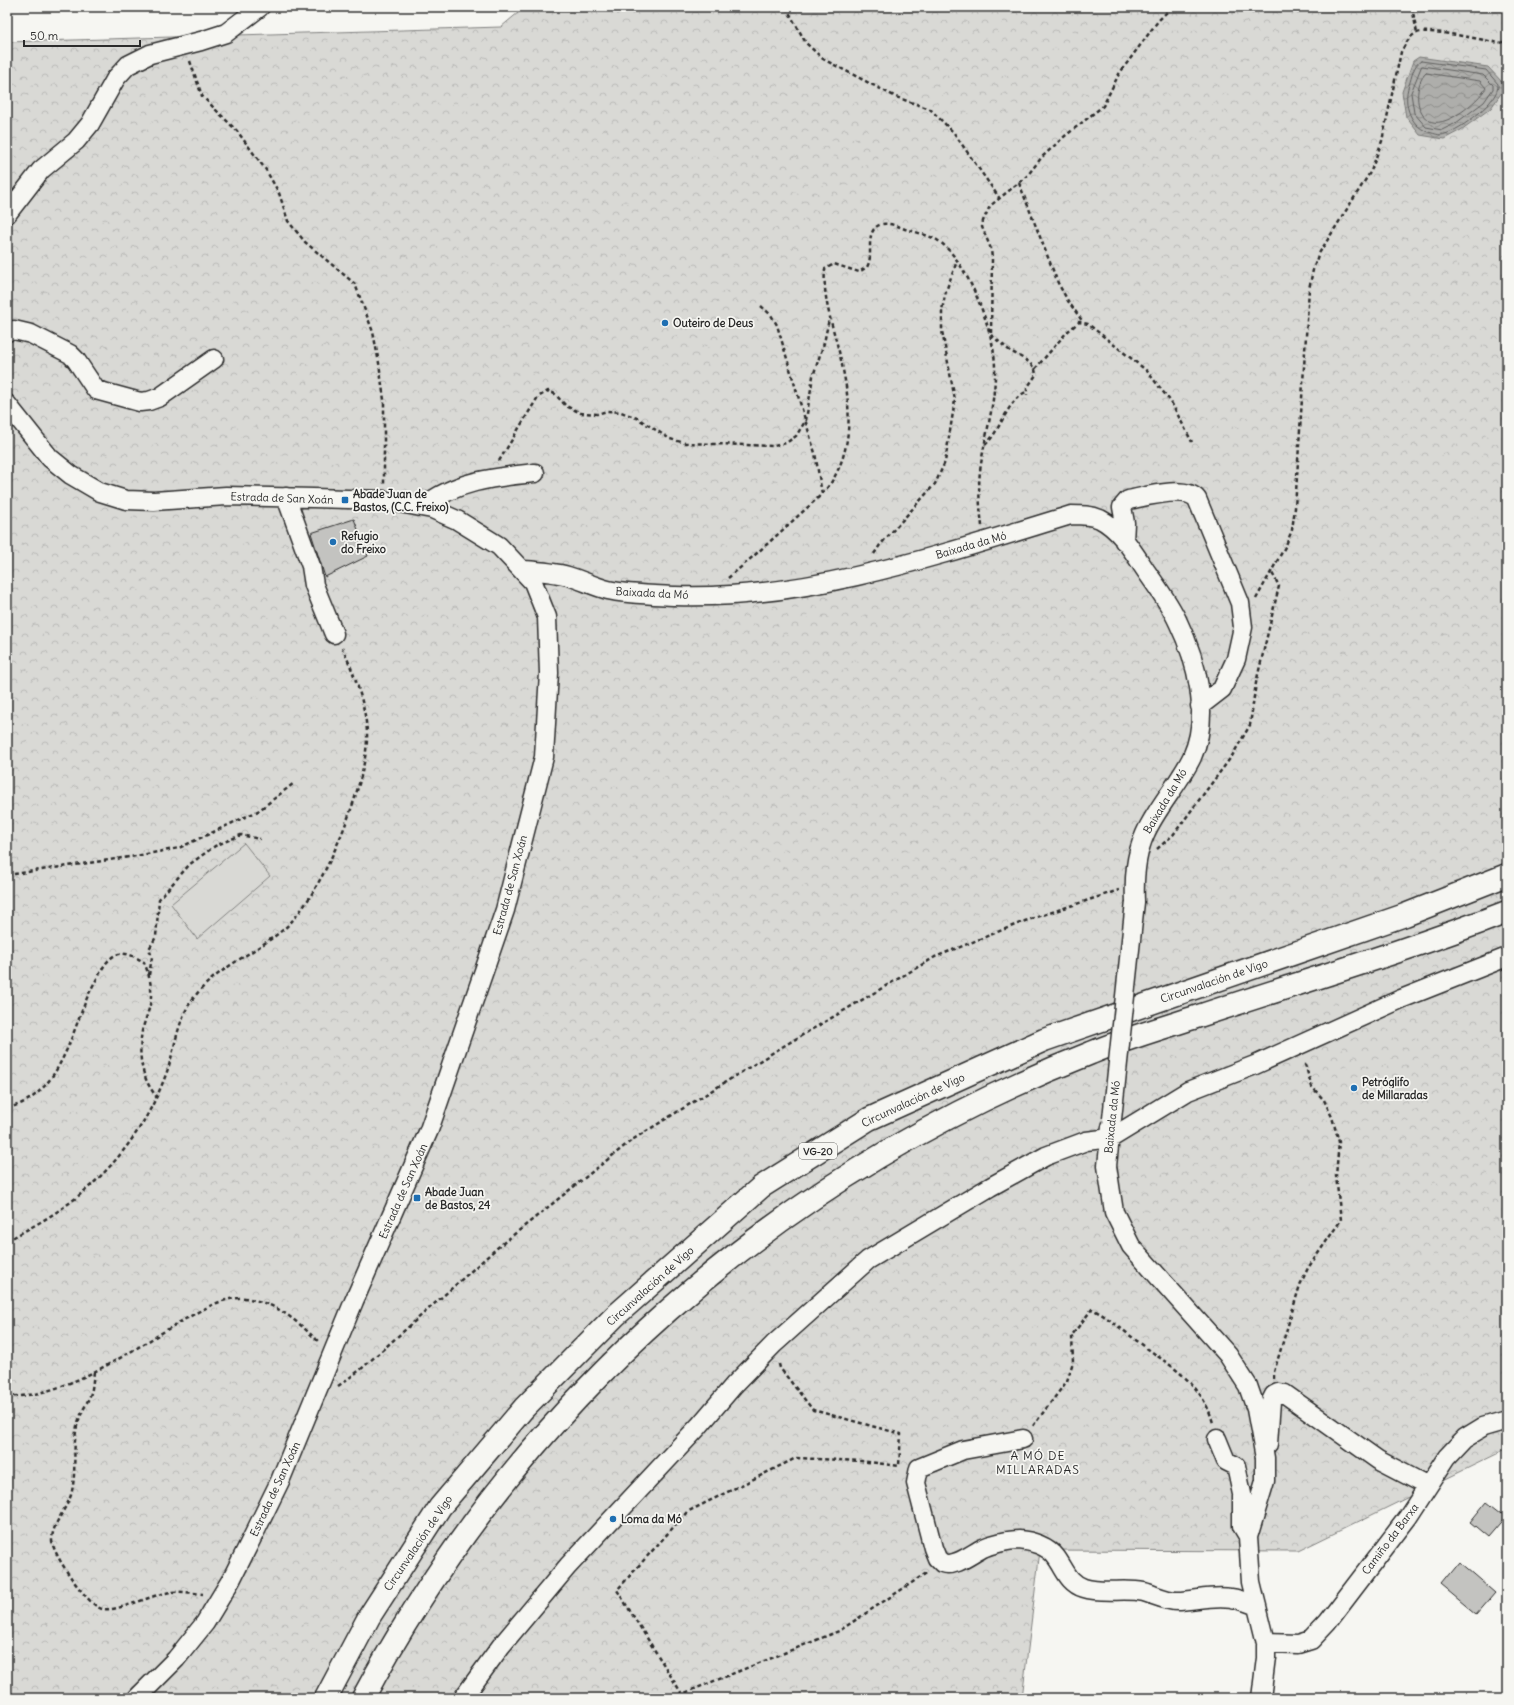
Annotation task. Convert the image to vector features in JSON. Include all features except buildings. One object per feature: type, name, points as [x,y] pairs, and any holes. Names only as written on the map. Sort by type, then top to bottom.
[{"type":"highway","name":"Circunvalación de Vigo","points":[[326,1698],[369,1617],[440,1507],[519,1414],[615,1316],[761,1187],[869,1119],[1044,1040],[1405,915],[1507,875]]},
{"type":"highway","points":[[363,1698],[392,1646],[458,1544],[494,1495],[561,1416],[632,1343],[695,1286],[753,1240],[813,1197],[867,1162],[921,1132],[997,1093],[1041,1073],[1095,1051],[1428,941],[1507,912]]},
{"type":"street","points":[[7,214],[41,170],[76,141],[90,124],[116,78],[128,65],[150,54],[226,33],[260,7]]},
{"type":"street","points":[[7,332],[14,330],[31,334],[70,354],[76,360],[96,390],[140,402],[160,397],[214,358]]},
{"type":"street","name":"Estrada de San Xoán","points":[[7,404],[50,458],[71,475],[100,492],[126,500],[154,501],[226,496],[286,497],[383,500],[432,509],[463,523],[499,546],[524,570],[533,582],[548,617],[549,673],[544,757],[505,910],[429,1130],[354,1301],[280,1481],[221,1597],[205,1623],[176,1659],[137,1698]]},
{"type":"street","points":[[423,507],[434,498],[450,489],[488,479],[535,473]]},
{"type":"street","points":[[1124,541],[1125,523],[1122,507],[1128,500],[1171,493],[1187,493],[1194,495],[1197,498],[1240,603],[1243,627],[1236,659],[1222,689],[1200,706]]},
{"type":"street","points":[[286,497],[311,566],[314,585],[334,634]]},
{"type":"street","name":"Baixada da Mó","points":[[524,570],[548,572],[568,576],[609,590],[675,596],[717,596],[766,592],[866,573],[987,541],[1071,515],[1088,515],[1100,519],[1112,528],[1124,541],[1163,595],[1178,621],[1190,651],[1197,679],[1200,706],[1199,736],[1192,757],[1145,834],[1136,861],[1111,1138],[1107,1166],[1114,1212],[1131,1246],[1228,1355],[1244,1380],[1256,1409],[1265,1458],[1264,1481],[1248,1537],[1251,1582],[1266,1643],[1266,1658],[1261,1698]]},
{"type":"street","points":[[463,1698],[501,1646],[568,1566],[774,1344],[868,1260],[990,1186],[1046,1156],[1086,1141],[1111,1138],[1188,1091],[1255,1065],[1402,999],[1507,957]]},
{"type":"street","points":[[1265,1458],[1269,1438],[1271,1401],[1274,1395],[1278,1393],[1285,1394],[1378,1460],[1428,1486]]},
{"type":"street","name":"Camiño da Barxa","points":[[1266,1643],[1298,1644],[1311,1640],[1327,1623],[1408,1517],[1447,1457],[1465,1438],[1483,1427],[1507,1420]]},
{"type":"street","points":[[1023,1439],[962,1450],[919,1468],[916,1482],[933,1548],[937,1558],[942,1563],[952,1564],[985,1547],[1005,1542],[1016,1540],[1032,1542],[1044,1547],[1055,1556],[1066,1575],[1075,1584],[1084,1588],[1100,1591],[1143,1592],[1178,1601],[1210,1597],[1231,1598],[1257,1606]]},
{"type":"street","points":[[1217,1439],[1226,1461],[1236,1466],[1242,1494],[1242,1526],[1248,1537]]},
{"type":"path","points":[[786,7],[806,43],[823,59],[896,97],[930,109],[954,133],[1000,198]]},
{"type":"path","points":[[987,541],[983,531],[980,513],[979,486],[995,394],[994,354],[991,335],[992,259],[991,248],[982,228],[983,221],[990,206],[1019,183],[1042,157],[1065,136],[1103,106],[1119,74],[1158,21],[1172,7]]},
{"type":"path","points":[[1412,7],[1417,33]]},
{"type":"path","points":[[1154,852],[1178,829],[1232,756],[1250,725],[1256,683],[1279,586],[1270,571],[1286,545],[1292,530],[1296,508],[1309,289],[1313,270],[1318,256],[1371,171],[1382,141],[1401,52],[1408,40],[1417,33],[1432,32],[1499,42],[1507,41]]},
{"type":"path","points":[[184,44],[202,96],[237,131],[266,170],[280,193],[288,221],[305,242],[355,284],[373,332],[380,363],[384,408],[383,500]]},
{"type":"path","points":[[1019,183],[1058,283],[1068,301],[1083,322],[1096,330],[1147,371],[1171,402],[1192,442]]},
{"type":"path","points":[[717,596],[725,580],[765,547],[822,494],[837,472],[848,432],[850,416],[843,369],[829,317],[824,281],[825,269],[834,264],[859,272],[867,267],[870,258],[872,234],[877,227],[885,224],[895,225],[936,240],[944,245],[957,261],[973,289],[991,335],[1008,350],[1029,362],[1036,369]]},
{"type":"path","points":[[866,573],[880,545],[935,484],[945,462],[955,400],[942,331],[942,310],[946,291],[957,261]]},
{"type":"path","points":[[761,306],[771,315],[777,325],[815,453],[822,494]]},
{"type":"path","points":[[488,479],[538,396],[548,391],[555,394],[566,406],[581,413],[597,414],[607,411],[621,412],[637,418],[670,439],[685,443],[774,446],[786,443],[796,436],[806,420],[813,376],[824,343],[829,317]]},
{"type":"path","points":[[985,445],[999,429],[1016,398],[1027,393],[1036,375],[1036,369],[1067,332],[1079,322],[1083,322]]},
{"type":"path","points":[[7,1241],[59,1211],[108,1169],[134,1137],[156,1097],[165,1076],[180,1023],[192,1000],[209,982],[286,927],[304,906],[321,880],[355,798],[366,757],[367,732],[352,668],[334,634]]},
{"type":"path","points":[[7,875],[136,856],[179,848],[258,811],[293,784]]},
{"type":"path","points":[[149,976],[152,957],[149,949],[156,936],[159,899],[190,864],[215,846],[241,835],[260,839]]},
{"type":"path","points":[[337,1386],[360,1370],[497,1248],[632,1140],[782,1047],[935,957],[1025,921],[1134,894]]},
{"type":"path","points":[[7,1108],[15,1106],[30,1098],[58,1070],[85,1002],[110,958],[118,954],[135,956],[144,962],[149,976],[151,995],[142,1032],[142,1070],[146,1084],[156,1097]]},
{"type":"path","points":[[1274,1395],[1274,1372],[1300,1285],[1308,1268],[1341,1220],[1336,1176],[1339,1142],[1332,1117],[1324,1100],[1312,1087],[1299,1045]]},
{"type":"path","points":[[7,1396],[16,1397],[49,1390],[94,1372],[212,1304],[240,1297],[268,1304],[296,1320],[333,1355]]},
{"type":"path","points":[[1023,1439],[1066,1381],[1073,1362],[1072,1335],[1092,1309],[1107,1316],[1139,1343],[1171,1364],[1193,1383],[1210,1410],[1217,1439]]},
{"type":"path","points":[[774,1344],[780,1368],[813,1410],[901,1434],[899,1466],[861,1461],[796,1458],[687,1512],[617,1590],[682,1694],[839,1631],[942,1563]]},
{"type":"path","points":[[94,1372],[91,1392],[77,1425],[74,1446],[74,1481],[71,1494],[67,1506],[53,1531],[52,1540],[56,1553],[70,1576],[93,1605],[103,1609],[116,1608],[168,1592],[185,1592],[221,1597]]},
{"type":"green space","points":[[525,7],[1507,7],[1507,1451],[1505,1450],[1298,1551],[1040,1550],[1022,1698],[7,1698],[7,42],[501,27]]},
{"type":"green space","points":[[244,843],[270,876],[197,939],[171,904]]},
{"type":"water","points":[[1419,57],[1488,67],[1502,82],[1502,92],[1491,108],[1461,130],[1444,139],[1420,135],[1406,117],[1402,92],[1413,61]]},
{"type":"place","name":"Outeiro de Deus","points":[[665,323]]},
{"type":"place","name":"Abade Juan de Bastos, (C.C. Freixo)","points":[[345,500]]},
{"type":"place","name":"Refugio do Freixo","points":[[333,542]]},
{"type":"place","name":"Petróglifo de Millaradas","points":[[1354,1088]]},
{"type":"place","name":"Abade Juan de Bastos, 24","points":[[417,1198]]},
{"type":"place","name":"Loma da Mó","points":[[613,1519]]},
{"type":"district","name":"A MÓ DE MILLARADAS","points":[[1038,1463]]}]
